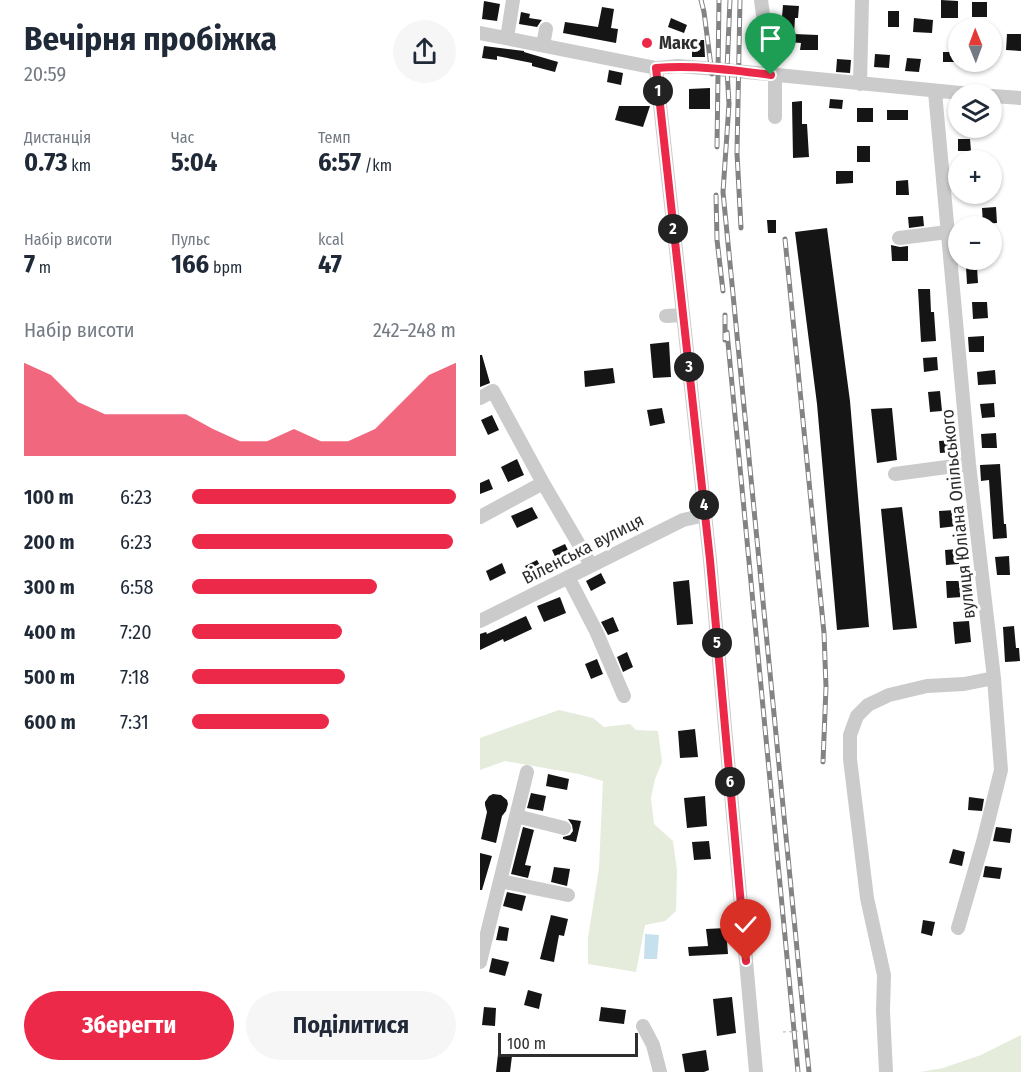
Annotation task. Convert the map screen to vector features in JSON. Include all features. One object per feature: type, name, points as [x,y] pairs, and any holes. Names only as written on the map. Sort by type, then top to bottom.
[{"type":"street","points":[[507,39],[513,0]]},
{"type":"street","points":[[761,0],[773,75],[775,117]]},
{"type":"street","points":[[860,84],[862,0]]},
{"type":"street","points":[[543,45],[546,29]]},
{"type":"street","points":[[480,33],[656,68],[678,66],[711,68],[948,93]]},
{"type":"street","points":[[656,68],[705,515],[756,1072]]},
{"type":"street","name":"вулиця Юліана Опільського","points":[[935,92],[948,232]]},
{"type":"street","points":[[1002,97],[1021,98]]},
{"type":"street","points":[[900,238],[948,232]]},
{"type":"street","name":"вулиця Юліана Опільського","points":[[951,270],[969,464],[994,678],[1001,771],[958,928]]},
{"type":"street","points":[[666,316],[683,315]]},
{"type":"street","points":[[480,398],[493,391],[591,565]]},
{"type":"street","points":[[894,474],[969,464]]},
{"type":"street","points":[[480,517],[543,483]]},
{"type":"street","name":"Віленська вулиця","points":[[480,621],[682,520],[705,515]]},
{"type":"street","points":[[568,577],[596,631],[624,696]]},
{"type":"street","points":[[886,1072],[884,975],[867,898],[850,759],[850,735],[857,716],[868,705],[889,695],[927,686],[964,684],[994,678]]},
{"type":"street","points":[[480,962],[527,772]]},
{"type":"street","points":[[516,816],[564,828]]},
{"type":"street","points":[[500,881],[568,895]]},
{"type":"street","points":[[643,1026],[653,1045],[660,1072]]},
{"type":"path","points":[[783,1032],[801,1031]]},
{"type":"green space","points":[[559,710],[593,718],[604,727],[630,724],[636,730],[658,731],[662,762],[651,798],[654,824],[673,841],[677,870],[676,911],[665,921],[645,925],[636,972],[588,964],[588,938],[599,868],[603,781],[579,774],[505,761],[480,770],[480,738]]},
{"type":"green space","points":[[1021,1035],[1021,1072],[920,1072],[943,1068],[981,1055]]},
{"type":"water","points":[[645,934],[659,935],[657,959],[644,959]]},
{"type":"building","points":[[941,0],[958,1],[958,18],[941,18]]},
{"type":"building","points":[[484,1],[500,4],[497,21],[482,19]]},
{"type":"building","points":[[972,2],[987,2],[987,17],[972,17]]},
{"type":"building","points":[[783,5],[799,6],[798,18],[795,18],[794,34],[818,35],[818,50],[800,50],[801,43],[776,41],[777,28],[781,29]]},
{"type":"building","points":[[602,7],[614,9],[611,28],[618,29],[616,43],[563,33],[565,22],[598,27]]},
{"type":"building","points":[[888,11],[899,11],[899,27],[888,27]]},
{"type":"building","points":[[521,12],[530,14],[529,18],[542,20],[537,27],[519,24]]},
{"type":"building","points":[[671,18],[687,25],[684,33],[668,27]]},
{"type":"building","points":[[914,18],[933,20],[932,33],[913,32]]},
{"type":"building","points":[[1007,34],[1021,34],[1021,51],[1006,50]]},
{"type":"building","points":[[692,40],[704,40],[705,57],[692,57]]},
{"type":"building","points":[[484,46],[524,51],[558,62],[555,72],[532,66],[532,63],[497,56],[497,60],[482,58]]},
{"type":"building","points":[[943,52],[948,52],[948,62],[943,62]]},
{"type":"building","points":[[875,54],[890,55],[889,68],[874,67]]},
{"type":"building","points":[[907,58],[921,59],[919,72],[905,71]]},
{"type":"building","points":[[837,59],[851,60],[850,73],[836,72]]},
{"type":"building","points":[[609,70],[623,73],[621,85],[607,82]]},
{"type":"building","points":[[710,88],[710,109],[689,109],[689,89]]},
{"type":"building","points":[[830,99],[843,100],[842,109],[829,108]]},
{"type":"building","points":[[802,101],[802,124],[807,124],[809,157],[793,158],[792,102]]},
{"type":"building","points":[[619,106],[650,106],[643,127],[615,120]]},
{"type":"building","points":[[857,108],[873,108],[873,122],[857,122]]},
{"type":"building","points":[[887,110],[908,110],[908,120],[887,120]]},
{"type":"building","points":[[958,139],[970,139],[971,150],[958,150]]},
{"type":"building","points":[[857,146],[870,146],[870,162],[857,162]]},
{"type":"building","points":[[836,171],[853,171],[853,183],[836,184]]},
{"type":"building","points":[[908,180],[909,195],[896,195],[896,181]]},
{"type":"building","points":[[996,207],[997,216],[982,216],[982,208]]},
{"type":"building","points":[[923,216],[924,226],[909,228],[908,217]]},
{"type":"building","points":[[767,220],[776,220],[776,233],[768,233]]},
{"type":"building","points":[[827,228],[850,401],[869,627],[837,630],[817,404],[795,232]]},
{"type":"building","points":[[891,245],[908,246],[908,261],[892,261]]},
{"type":"building","points":[[966,270],[977,270],[978,283],[967,284]]},
{"type":"building","points":[[918,289],[930,289],[936,341],[921,342]]},
{"type":"building","points":[[972,302],[987,302],[988,318],[973,319]]},
{"type":"building","points":[[984,336],[984,352],[969,352],[968,337]]},
{"type":"building","points":[[669,342],[671,377],[653,378],[650,344]]},
{"type":"building","points":[[480,355],[482,355],[490,383],[480,387]]},
{"type":"building","points":[[937,357],[938,370],[924,372],[923,358]]},
{"type":"building","points":[[613,368],[615,383],[585,387],[584,371]]},
{"type":"building","points":[[995,370],[996,384],[978,385],[977,372]]},
{"type":"building","points":[[940,391],[942,411],[930,412],[928,392]]},
{"type":"building","points":[[994,403],[995,417],[982,418],[980,404]]},
{"type":"building","points":[[662,408],[665,423],[650,426],[647,410]]},
{"type":"building","points":[[892,408],[897,460],[877,463],[871,409]]},
{"type":"building","points":[[492,415],[499,430],[488,435],[481,420]]},
{"type":"building","points":[[996,433],[997,448],[982,448],[981,434]]},
{"type":"building","points":[[952,440],[953,452],[940,453],[939,441]]},
{"type":"building","points":[[517,459],[524,475],[508,482],[501,467]]},
{"type":"building","points":[[1000,464],[1007,538],[993,539],[989,480],[981,481],[980,465]]},
{"type":"building","points":[[489,479],[493,489],[480,494],[480,483]]},
{"type":"building","points":[[532,507],[538,518],[517,528],[511,516]]},
{"type":"building","points":[[902,507],[917,628],[893,630],[881,509]]},
{"type":"building","points":[[955,510],[957,526],[940,528],[939,511]]},
{"type":"building","points":[[565,544],[571,556],[558,563],[552,550]]},
{"type":"building","points":[[958,549],[959,564],[946,565],[945,550]]},
{"type":"building","points":[[1009,556],[1010,575],[997,575],[995,557]]},
{"type":"building","points":[[537,560],[544,573],[532,579],[525,566]]},
{"type":"building","points":[[502,563],[506,573],[490,581],[486,571]]},
{"type":"building","points":[[601,573],[606,583],[591,591],[586,581]]},
{"type":"building","points":[[689,580],[693,624],[677,625],[673,582]]},
{"type":"building","points":[[946,581],[962,581],[963,597],[947,598]]},
{"type":"building","points":[[560,597],[566,613],[544,622],[537,606]]},
{"type":"building","points":[[526,616],[532,629],[480,650],[480,634],[486,632],[487,634]]},
{"type":"building","points":[[613,617],[619,631],[608,635],[601,622]]},
{"type":"building","points":[[969,621],[971,642],[955,644],[953,622]]},
{"type":"building","points":[[1014,626],[1020,661],[1005,662],[1003,627]]},
{"type":"building","points":[[627,652],[633,667],[623,672],[617,657]]},
{"type":"building","points":[[597,659],[603,674],[591,679],[585,664]]},
{"type":"building","points":[[695,729],[698,757],[680,758],[678,731]]},
{"type":"building","points":[[548,774],[569,779],[567,790],[546,786]]},
{"type":"building","points":[[531,793],[546,796],[543,811],[527,808]]},
{"type":"building","points":[[493,794],[501,795],[508,804],[502,816],[496,843],[481,839],[487,812],[485,802]]},
{"type":"building","points":[[705,796],[707,826],[687,828],[684,798]]},
{"type":"building","points":[[969,797],[984,799],[982,811],[968,810]]},
{"type":"building","points":[[568,819],[581,821],[576,842],[563,839],[573,831]]},
{"type":"building","points":[[523,827],[534,830],[525,865],[531,866],[528,878],[511,874]]},
{"type":"building","points":[[996,827],[1012,829],[1010,843],[993,841]]},
{"type":"building","points":[[709,841],[711,859],[694,860],[692,842]]},
{"type":"building","points":[[953,849],[965,852],[962,866],[949,863]]},
{"type":"building","points":[[480,853],[492,856],[482,890],[480,890]]},
{"type":"building","points":[[985,866],[1002,868],[1000,879],[983,877]]},
{"type":"building","points":[[554,867],[570,869],[567,886],[551,882]]},
{"type":"building","points":[[507,892],[526,896],[522,911],[503,906]]},
{"type":"building","points":[[551,915],[568,919],[564,936],[559,935],[554,962],[540,959]]},
{"type":"building","points":[[923,920],[935,922],[932,936],[921,933]]},
{"type":"building","points":[[499,926],[509,928],[507,941],[496,940]]},
{"type":"building","points":[[726,928],[728,954],[689,956],[688,947],[708,946],[706,929]]},
{"type":"building","points":[[492,958],[509,962],[505,976],[489,972]]},
{"type":"building","points":[[528,990],[542,994],[539,1009],[524,1005]]},
{"type":"building","points":[[732,997],[736,1033],[717,1036],[713,999]]},
{"type":"building","points":[[484,1007],[496,1008],[495,1026],[482,1025]]},
{"type":"building","points":[[601,1007],[626,1010],[624,1024],[599,1021]]},
{"type":"building","points":[[706,1050],[709,1070],[685,1072],[682,1054]]},
{"type":"building","points":[[498,1054],[512,1056],[510,1072],[496,1072]]},
{"type":"railway","points":[[701,0],[712,74]]},
{"type":"railway","points":[[717,147],[719,0]]},
{"type":"railway","points":[[730,0],[727,70],[729,104],[723,192],[809,1072]]},
{"type":"railway","points":[[740,0],[737,153],[741,228]]},
{"type":"railway","points":[[716,195],[717,240],[723,291]]},
{"type":"railway","points":[[785,239],[824,633],[826,687],[823,762]]},
{"type":"railway","points":[[725,315],[725,340]]},
{"type":"railway","points":[[727,332],[798,1072]]},
{"type":"place","name":"Макс","points":[[647,43]]},
{"type":"route","points":[[746,961],[710,560],[656,68],[678,66],[711,68],[771,75]]}]
